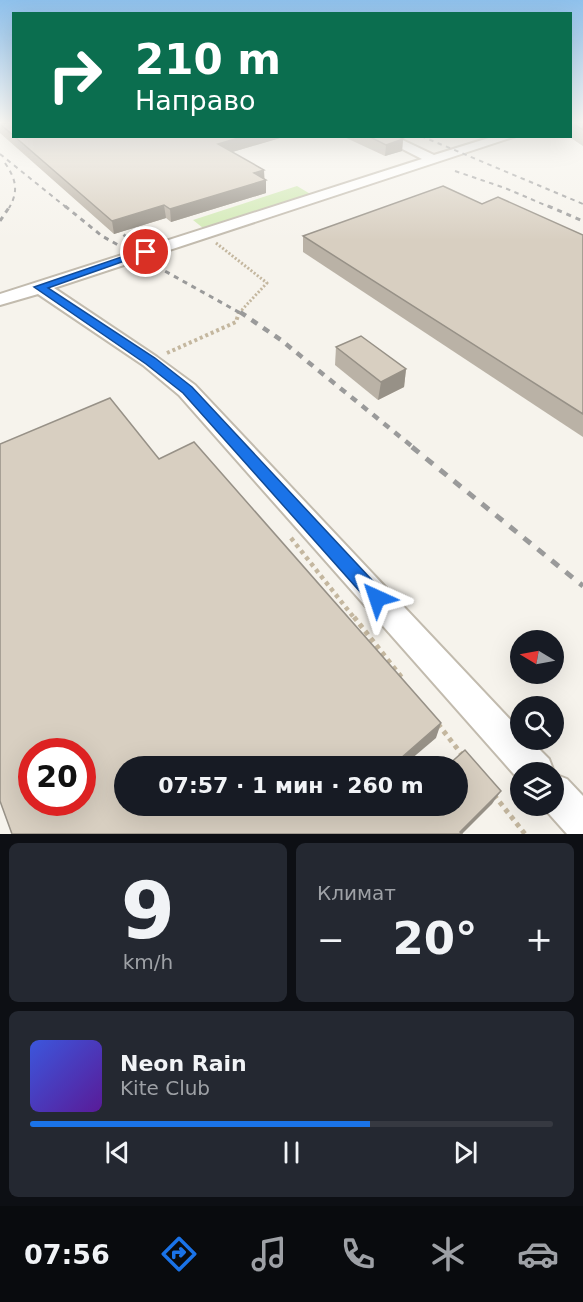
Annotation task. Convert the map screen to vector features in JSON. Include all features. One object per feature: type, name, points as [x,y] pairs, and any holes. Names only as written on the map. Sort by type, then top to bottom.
[{"type":"lane","points":[[3,294],[40,287],[424,162]]},
{"type":"lane","points":[[40,287],[150,361],[187,390],[527,762]]},
{"type":"lane","points":[[564,803],[583,824]]},
{"type":"green space","points":[[297,186],[312,195],[203,228],[193,220]]},
{"type":"building","points":[[44,162],[250,162],[264,170],[254,173],[266,180],[170,209],[164,205],[112,221]]},
{"type":"building","points":[[443,186],[482,204],[498,197],[583,235],[583,414],[303,236]]},
{"type":"building","points":[[361,336],[406,369],[381,382],[336,347]]},
{"type":"building","points":[[110,398],[159,459],[194,442],[441,723],[403,756],[114,756],[114,816],[468,816],[468,756],[458,756],[465,750],[501,791],[460,832],[462,834],[12,834],[0,801],[0,444]]},
{"type":"railway","points":[[10,162],[67,208]]},
{"type":"railway","points":[[483,162],[583,204]]},
{"type":"railway","points":[[5,163],[12,174],[15,185],[10,206]]},
{"type":"railway","points":[[455,171],[505,188],[552,208]]},
{"type":"railway","points":[[0,221],[10,206]]},
{"type":"railway","points":[[65,206],[102,236],[242,314]]},
{"type":"railway","points":[[548,206],[583,221]]},
{"type":"railway","points":[[108,222],[145,252]]},
{"type":"railway","points":[[240,312],[281,340],[414,448]]},
{"type":"railway","points":[[412,447],[583,586]]},
{"type":"route","points":[[146,252],[40,287],[150,361],[187,390],[377,598]]}]
